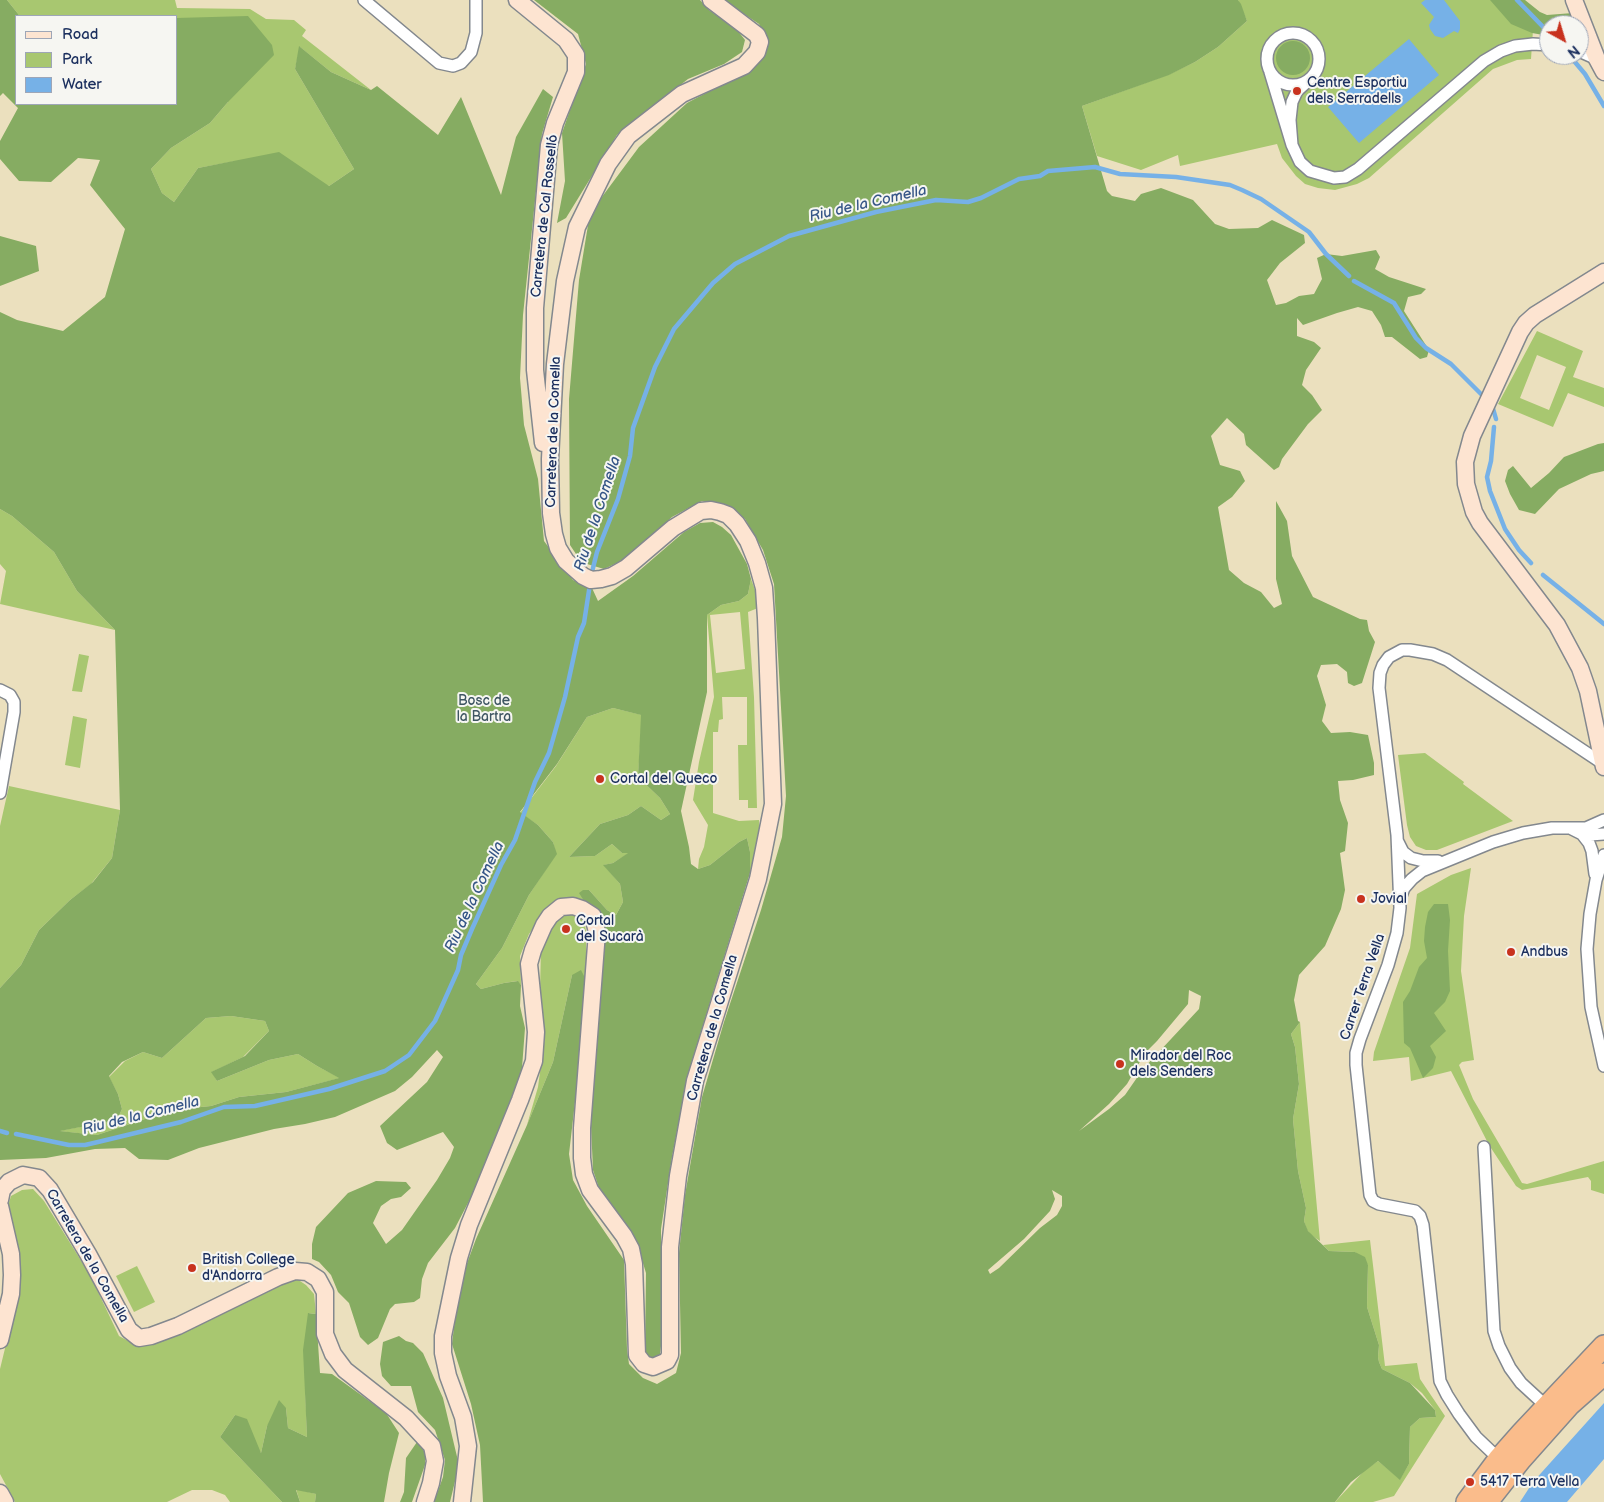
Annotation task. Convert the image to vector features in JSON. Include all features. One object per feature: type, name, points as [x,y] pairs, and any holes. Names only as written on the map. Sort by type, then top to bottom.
[{"type":"highway","points":[[1467,1502],[1499,1460],[1546,1406],[1604,1346]]},
{"type":"highway","points":[[1487,1502],[1520,1460],[1569,1404],[1604,1374]]},
{"type":"main road","name":"Carretera de Cal Rosselló","points":[[517,0],[566,40],[576,55],[576,72],[555,123],[549,145],[535,308],[535,370],[544,452],[550,459]]},
{"type":"main road","name":"Carretera de la Comella","points":[[462,1502],[468,1446],[463,1417],[448,1376],[443,1353],[443,1336],[459,1258],[469,1225],[534,1061],[536,1032],[529,964],[544,925],[550,916],[561,907],[573,906],[593,916],[597,932],[582,1128],[584,1174],[590,1190],[624,1236],[631,1249],[634,1264],[637,1355],[644,1364],[653,1367],[667,1360],[670,1355],[670,1247],[678,1176],[695,1081],[758,879],[774,804],[764,588],[757,563],[743,533],[728,516],[711,510],[701,511],[673,528],[626,568],[601,580],[591,580],[575,571],[558,548],[551,513],[550,459],[555,364],[565,281],[577,227],[608,164],[628,136],[682,94],[744,66],[754,57],[759,49],[760,42],[757,35],[711,0]]},
{"type":"main road","points":[[1574,0],[1600,66]]},
{"type":"main road","points":[[1603,765],[1588,691],[1580,668],[1567,642],[1547,610],[1480,523],[1470,499],[1465,474],[1465,462],[1472,436],[1520,332],[1526,323],[1535,315],[1604,272]]},
{"type":"main road","name":"Carretera de la Comella","points":[[0,1200],[2,1190],[9,1182],[23,1175],[39,1178],[50,1190],[88,1254],[129,1330],[138,1338],[151,1336],[178,1326],[294,1271],[307,1272],[318,1279],[325,1292],[325,1334],[333,1354],[345,1370],[406,1418],[432,1446],[435,1460],[425,1502]]},
{"type":"main road","points":[[0,1206],[11,1254],[12,1275],[11,1294],[0,1340]]},
{"type":"main road","points":[[0,1493],[5,1502]]},
{"type":"street","points":[[364,0],[439,63],[453,66],[462,63],[471,52],[476,33],[476,0]]},
{"type":"street","points":[[1292,145],[1290,120],[1292,102],[1297,92],[1316,70],[1319,54],[1316,45],[1303,34],[1294,32],[1278,37],[1268,51],[1267,60],[1292,145],[1300,162],[1310,171],[1334,178],[1345,177],[1358,169],[1484,61],[1501,50],[1515,46],[1539,44]]},
{"type":"street","points":[[1589,59],[1600,66]]},
{"type":"street","points":[[1269,68],[1273,77],[1288,84],[1304,82],[1311,77]]},
{"type":"street","name":"Carrer Terra Vella","points":[[1499,1460],[1476,1437],[1459,1414],[1440,1381],[1423,1224],[1420,1216],[1415,1212],[1379,1204],[1373,1201],[1370,1195],[1356,1053],[1398,933],[1400,897],[1396,835],[1379,688],[1380,673],[1383,665],[1389,657],[1402,650],[1433,654],[1447,660],[1603,765]]},
{"type":"street","points":[[0,690],[10,695],[14,702],[14,712],[0,793]]},
{"type":"street","points":[[1400,897],[1404,888],[1422,871],[1493,842],[1523,833],[1560,826],[1586,828],[1604,820]]},
{"type":"street","points":[[1568,827],[1590,835],[1604,834]]},
{"type":"street","points":[[1568,827],[1582,834],[1589,843],[1596,880]]},
{"type":"street","points":[[1396,835],[1398,844],[1403,852],[1411,858],[1423,861],[1439,861],[1454,857]]},
{"type":"street","points":[[1604,855],[1596,880],[1590,914],[1587,949],[1588,983],[1595,1031],[1604,1066]]},
{"type":"street","points":[[1484,1147],[1494,1331],[1510,1368],[1521,1383],[1546,1406]]},
{"type":"green space","points":[[0,0],[7,0],[19,15],[15,15],[15,105],[3,93],[0,96]]},
{"type":"green space","points":[[7,0],[175,0],[177,8],[250,9],[266,19],[294,20],[306,30],[302,36],[371,90],[331,72],[300,47],[295,69],[354,169],[329,186],[236,161],[198,168],[174,202],[162,193],[151,169],[171,148],[210,123],[228,102],[178,19],[178,15],[19,15]]},
{"type":"green space","points":[[534,0],[700,0],[709,10],[738,31],[745,40],[742,52],[724,64],[688,79],[617,135],[566,218],[557,223],[565,181],[562,133],[586,64],[578,34]]},
{"type":"green space","points":[[723,0],[1238,0],[1247,21],[1218,47],[1195,62],[1169,75],[1082,106],[1107,191],[1112,196],[1135,201],[1141,194],[1161,188],[1193,200],[1215,224],[1229,229],[1258,228],[1272,220],[1304,235],[1305,243],[1280,263],[1267,280],[1276,305],[1286,303],[1299,296],[1314,294],[1322,279],[1317,258],[1326,254],[1342,256],[1376,250],[1380,257],[1375,269],[1389,277],[1426,289],[1421,294],[1408,297],[1404,311],[1429,350],[1427,357],[1420,359],[1392,337],[1385,337],[1381,325],[1372,311],[1358,307],[1303,325],[1297,318],[1297,336],[1314,342],[1321,348],[1306,370],[1302,385],[1312,395],[1322,410],[1308,424],[1282,459],[1279,467],[1274,470],[1246,445],[1244,434],[1227,418],[1211,436],[1220,465],[1240,471],[1245,481],[1232,497],[1218,507],[1229,570],[1244,583],[1261,592],[1274,608],[1282,604],[1276,579],[1276,501],[1287,521],[1292,556],[1313,597],[1360,619],[1367,620],[1369,631],[1375,642],[1362,683],[1354,686],[1348,683],[1347,672],[1337,664],[1321,665],[1317,676],[1326,705],[1322,721],[1331,733],[1350,732],[1368,735],[1374,763],[1374,775],[1338,781],[1340,800],[1348,823],[1345,851],[1340,853],[1345,890],[1341,909],[1325,946],[1299,975],[1294,1000],[1298,1021],[1300,1022],[1291,1034],[1295,1047],[1299,1084],[1293,1119],[1298,1171],[1306,1208],[1304,1221],[1308,1231],[1329,1251],[1355,1252],[1365,1257],[1368,1265],[1367,1307],[1379,1345],[1378,1357],[1382,1369],[1410,1383],[1435,1410],[1436,1417],[1420,1418],[1410,1427],[1409,1464],[1400,1480],[1378,1461],[1351,1482],[1335,1502],[483,1502],[480,1445],[471,1404],[452,1344],[459,1285],[476,1239],[553,1062],[572,975],[581,970],[586,980],[581,1050],[569,1154],[573,1180],[587,1206],[624,1260],[629,1364],[643,1378],[657,1384],[676,1373],[681,1353],[679,1253],[685,1195],[702,1097],[782,837],[786,796],[774,584],[763,550],[745,519],[724,505],[702,501],[672,517],[632,554],[604,569],[587,564],[578,557],[570,545],[569,399],[579,280],[590,213],[639,147],[687,103],[735,78],[766,37],[759,24]],"holes":[[[1189,990],[1201,996],[1199,1009],[1143,1069],[1125,1095],[1079,1131],[1109,1104],[1127,1084],[1145,1053],[1188,1004]],[[1052,1190],[1062,1196],[1062,1206],[1057,1215],[990,1274],[988,1270],[1024,1239],[1050,1211],[1055,1199]]]},
{"type":"green space","name":"Centre Esportiu dels Serradells","points":[[1238,0],[1500,0],[1533,30],[1531,59],[1517,60],[1493,69],[1369,178],[1357,184],[1335,190],[1305,184],[1282,158],[1277,144],[1180,166],[1178,155],[1141,170],[1097,156],[1082,106],[1170,74],[1195,62],[1218,47],[1247,21]]},
{"type":"green space","points":[[1490,0],[1525,0],[1547,15],[1539,15],[1539,34],[1511,24]]},
{"type":"green space","points":[[1573,13],[1573,15],[1547,15]]},
{"type":"green space","name":"Bosc de la Bartra","points":[[248,16],[272,45],[274,55],[210,123],[171,148],[151,169],[162,193],[174,202],[198,168],[279,152],[329,186],[354,169],[295,69],[299,46],[331,72],[371,90],[377,86],[438,135],[461,97],[501,195],[516,137],[543,89],[553,97],[542,134],[523,315],[520,378],[524,425],[538,479],[544,541],[573,580],[592,588],[598,601],[633,576],[684,532],[700,523],[713,522],[731,535],[747,564],[751,579],[748,594],[739,601],[721,605],[707,615],[707,692],[681,811],[691,864],[698,869],[710,865],[747,838],[750,852],[750,873],[688,1074],[672,1157],[661,1229],[661,1346],[660,1354],[655,1357],[649,1357],[645,1351],[646,1273],[639,1250],[632,1232],[600,1191],[593,1170],[591,1126],[605,924],[600,912],[586,904],[579,893],[583,890],[589,890],[607,910],[616,915],[623,902],[620,884],[603,865],[613,863],[628,853],[622,853],[612,844],[595,856],[569,857],[600,824],[628,815],[641,806],[661,820],[670,814],[660,798],[638,777],[641,715],[613,708],[587,717],[557,764],[520,812],[538,825],[553,842],[557,854],[529,895],[502,948],[476,984],[481,989],[518,981],[521,985],[520,1006],[525,1028],[522,1068],[513,1097],[481,1178],[455,1228],[428,1263],[422,1279],[420,1298],[414,1302],[395,1304],[390,1309],[378,1338],[368,1345],[360,1337],[349,1303],[338,1292],[331,1275],[319,1262],[312,1259],[312,1244],[316,1227],[348,1193],[376,1181],[406,1182],[411,1188],[401,1197],[391,1199],[381,1206],[373,1223],[386,1244],[402,1230],[437,1180],[454,1147],[443,1132],[397,1150],[387,1143],[380,1126],[427,1082],[443,1057],[437,1050],[412,1077],[395,1091],[335,1117],[274,1129],[199,1148],[168,1160],[139,1159],[125,1148],[95,1149],[46,1158],[0,1160],[0,988],[21,965],[39,930],[70,900],[93,882],[112,858],[120,810],[115,630],[77,591],[54,552],[12,516],[0,509],[0,312],[17,320],[63,331],[105,297],[125,229],[90,185],[100,160],[78,158],[51,182],[19,181],[0,159],[0,141],[18,108],[15,105],[178,105],[178,18]],"holes":[[[231,1016],[265,1021],[269,1031],[245,1056],[211,1072],[217,1081],[269,1060],[298,1054],[339,1078],[286,1092],[239,1097],[211,1106],[172,1110],[97,1135],[60,1131],[117,1120],[122,1109],[118,1094],[109,1076],[122,1062],[143,1052],[162,1058],[206,1018]]]},
{"type":"green space","points":[[1293,41],[1305,46],[1310,58],[1305,70],[1293,75],[1281,70],[1276,58],[1281,46]]},
{"type":"green space","points":[[0,236],[36,246],[39,271],[0,286]]},
{"type":"green space","points":[[1537,331],[1583,351],[1573,377],[1604,388],[1604,407],[1568,393],[1553,427],[1498,404]],"holes":[[[1537,355],[1566,367],[1549,410],[1520,398]]]},
{"type":"green space","points":[[1604,443],[1604,471],[1591,474],[1559,489],[1535,514],[1519,510],[1505,481],[1508,470],[1513,466],[1531,488],[1564,457]]},
{"type":"green space","points":[[0,509],[12,516],[54,552],[77,591],[115,630],[0,604],[6,571],[0,564]]},
{"type":"green space","points":[[751,579],[758,598],[758,608],[748,612],[754,697],[757,808],[748,808],[748,800],[739,800],[738,745],[747,745],[747,697],[722,697],[723,719],[719,720],[718,732],[713,732],[713,813],[739,821],[759,820],[760,831],[750,873],[750,852],[747,838],[710,865],[698,869],[708,825],[693,800],[699,762],[714,697],[707,615],[721,605],[739,601],[748,594]],"holes":[[[740,612],[745,669],[716,673],[710,615]]]},
{"type":"green space","points":[[79,654],[89,656],[82,692],[72,691]]},
{"type":"green space","points":[[613,708],[642,715],[638,777],[660,798],[670,814],[661,820],[641,806],[628,815],[600,824],[569,857],[595,856],[612,844],[622,853],[629,853],[613,863],[604,865],[620,884],[623,902],[616,915],[607,910],[589,890],[586,904],[547,910],[529,934],[520,956],[521,985],[517,981],[481,989],[476,984],[502,948],[529,895],[556,854],[553,842],[538,825],[520,813],[556,766],[587,717]]},
{"type":"green space","points":[[73,716],[87,719],[80,768],[65,765]]},
{"type":"green space","points":[[1425,753],[1513,821],[1437,850],[1426,850],[1416,846],[1410,837],[1407,825],[1398,755]]},
{"type":"green space","points":[[9,786],[120,810],[112,858],[91,884],[70,900],[39,930],[21,965],[0,988],[0,826]]},
{"type":"green space","points":[[1471,868],[1464,916],[1461,971],[1474,1060],[1462,1062],[1459,1065],[1473,1099],[1522,1183],[1527,1184],[1604,1161],[1604,1194],[1591,1190],[1591,1181],[1588,1177],[1522,1190],[1516,1186],[1489,1145],[1451,1071],[1411,1081],[1409,1057],[1373,1061],[1374,1052],[1410,948],[1417,894],[1451,875]]},
{"type":"green space","points":[[1434,904],[1448,904],[1450,920],[1448,951],[1450,991],[1445,1002],[1434,1013],[1446,1031],[1430,1046],[1436,1057],[1433,1068],[1423,1078],[1410,1048],[1404,1043],[1403,1002],[1410,991],[1419,967],[1427,958],[1424,941],[1425,927],[1428,912]]},
{"type":"green space","points":[[562,915],[578,915],[584,920],[586,931],[586,980],[572,975],[553,1062],[527,1125],[538,1087],[545,1035],[540,992],[541,945],[551,925]]},
{"type":"green space","points":[[231,1016],[265,1021],[269,1031],[243,1057],[212,1072],[217,1081],[269,1060],[298,1054],[340,1078],[286,1092],[239,1097],[211,1106],[172,1110],[97,1135],[58,1131],[117,1120],[122,1109],[118,1094],[109,1077],[125,1061],[143,1052],[162,1058],[206,1018]]},
{"type":"green space","points":[[1300,1022],[1320,1241],[1307,1230],[1304,1221],[1306,1208],[1298,1171],[1293,1119],[1299,1084],[1295,1047],[1291,1034]]},
{"type":"green space","points":[[33,1189],[44,1201],[90,1275],[119,1336],[134,1344],[297,1279],[314,1294],[316,1314],[309,1313],[305,1385],[307,1437],[288,1428],[286,1408],[267,1426],[261,1453],[235,1415],[220,1437],[282,1502],[230,1502],[225,1495],[212,1490],[192,1490],[167,1502],[15,1502],[0,1474],[0,1369],[17,1299],[7,1209],[11,1196],[22,1190]]},
{"type":"green space","points":[[1370,1240],[1385,1366],[1417,1363],[1420,1379],[1445,1416],[1394,1496],[1373,1502],[1335,1502],[1365,1470],[1378,1461],[1400,1479],[1409,1464],[1410,1427],[1420,1418],[1436,1417],[1435,1410],[1422,1393],[1410,1383],[1382,1369],[1378,1357],[1379,1345],[1367,1307],[1368,1265],[1355,1252],[1329,1251],[1323,1245]]},
{"type":"green space","points":[[137,1266],[155,1302],[134,1312],[116,1276]]},
{"type":"green space","points":[[308,1313],[316,1314],[320,1373],[332,1374],[386,1413],[399,1433],[384,1502],[315,1502],[316,1494],[296,1490],[300,1502],[282,1502],[220,1437],[235,1415],[247,1419],[261,1453],[267,1426],[279,1400],[286,1408],[288,1428],[307,1437],[303,1350]]},
{"type":"green space","points":[[399,1336],[413,1343],[423,1353],[443,1398],[459,1465],[450,1502],[434,1502],[443,1477],[445,1460],[435,1430],[418,1412],[411,1386],[391,1386],[382,1376],[380,1364],[383,1342]]},
{"type":"green space","points":[[417,1442],[425,1452],[425,1465],[412,1502],[400,1502],[404,1492],[406,1458]]},
{"type":"green space","points":[[296,1489],[316,1494],[315,1502],[300,1502]]},
{"type":"water","points":[[1425,0],[1444,0],[1460,21],[1458,33],[1454,31],[1443,38],[1435,36],[1429,25],[1434,17],[1421,3]]},
{"type":"water","points":[[1409,39],[1439,75],[1359,143],[1328,107]]},
{"type":"water","points":[[1604,1403],[1604,1459],[1567,1502],[1520,1502],[1533,1482]]},
{"type":"waterway","points":[[1517,0],[1539,23]]},
{"type":"waterway","points":[[1577,65],[1604,106]]},
{"type":"waterway","name":"Riu de la Comella","points":[[591,576],[597,552],[618,499],[630,456],[633,428],[655,367],[674,329],[713,283],[735,264],[789,236],[876,212],[936,200],[968,202],[981,198],[1019,179],[1040,176],[1048,171],[1095,167],[1120,174],[1176,177],[1230,185],[1242,190],[1261,199],[1309,232],[1326,254],[1349,276]]},
{"type":"waterway","name":"Riu de la Comella","points":[[1354,281],[1394,303],[1416,338],[1426,348],[1451,364],[1485,398]]},
{"type":"waterway","name":"Riu de la Comella","points":[[1492,405],[1496,419]]},
{"type":"waterway","name":"Riu de la Comella","points":[[1494,427],[1491,461],[1487,477],[1490,491],[1505,529],[1519,550],[1531,563]]},
{"type":"waterway","name":"Riu de la Comella","points":[[1543,575],[1604,624]]},
{"type":"waterway","name":"Riu de la Comella","points":[[16,1134],[69,1145],[85,1145],[181,1122],[224,1107],[255,1106],[329,1089],[385,1071],[409,1055],[435,1021],[458,970],[461,955],[472,929],[501,865],[515,840],[535,782],[549,753],[565,697],[578,637],[584,623],[590,584]]},
{"type":"waterway","name":"Riu de la Comella","points":[[0,1131],[7,1133]]},
{"type":"place","name":"Centre Esportiu dels Serradells","points":[[1297,91]]},
{"type":"place","name":"Cortal del Queco","points":[[600,779]]},
{"type":"place","name":"Jovial","points":[[1361,899]]},
{"type":"place","name":"Cortal del Sucarà","points":[[566,929]]},
{"type":"place","name":"Andbus","points":[[1511,952]]},
{"type":"place","name":"Mirador del Roc dels Senders","points":[[1120,1064]]},
{"type":"place","name":"British College d'Andorra","points":[[192,1268]]},
{"type":"place","name":"5417 Terra Vella","points":[[1470,1482]]}]
